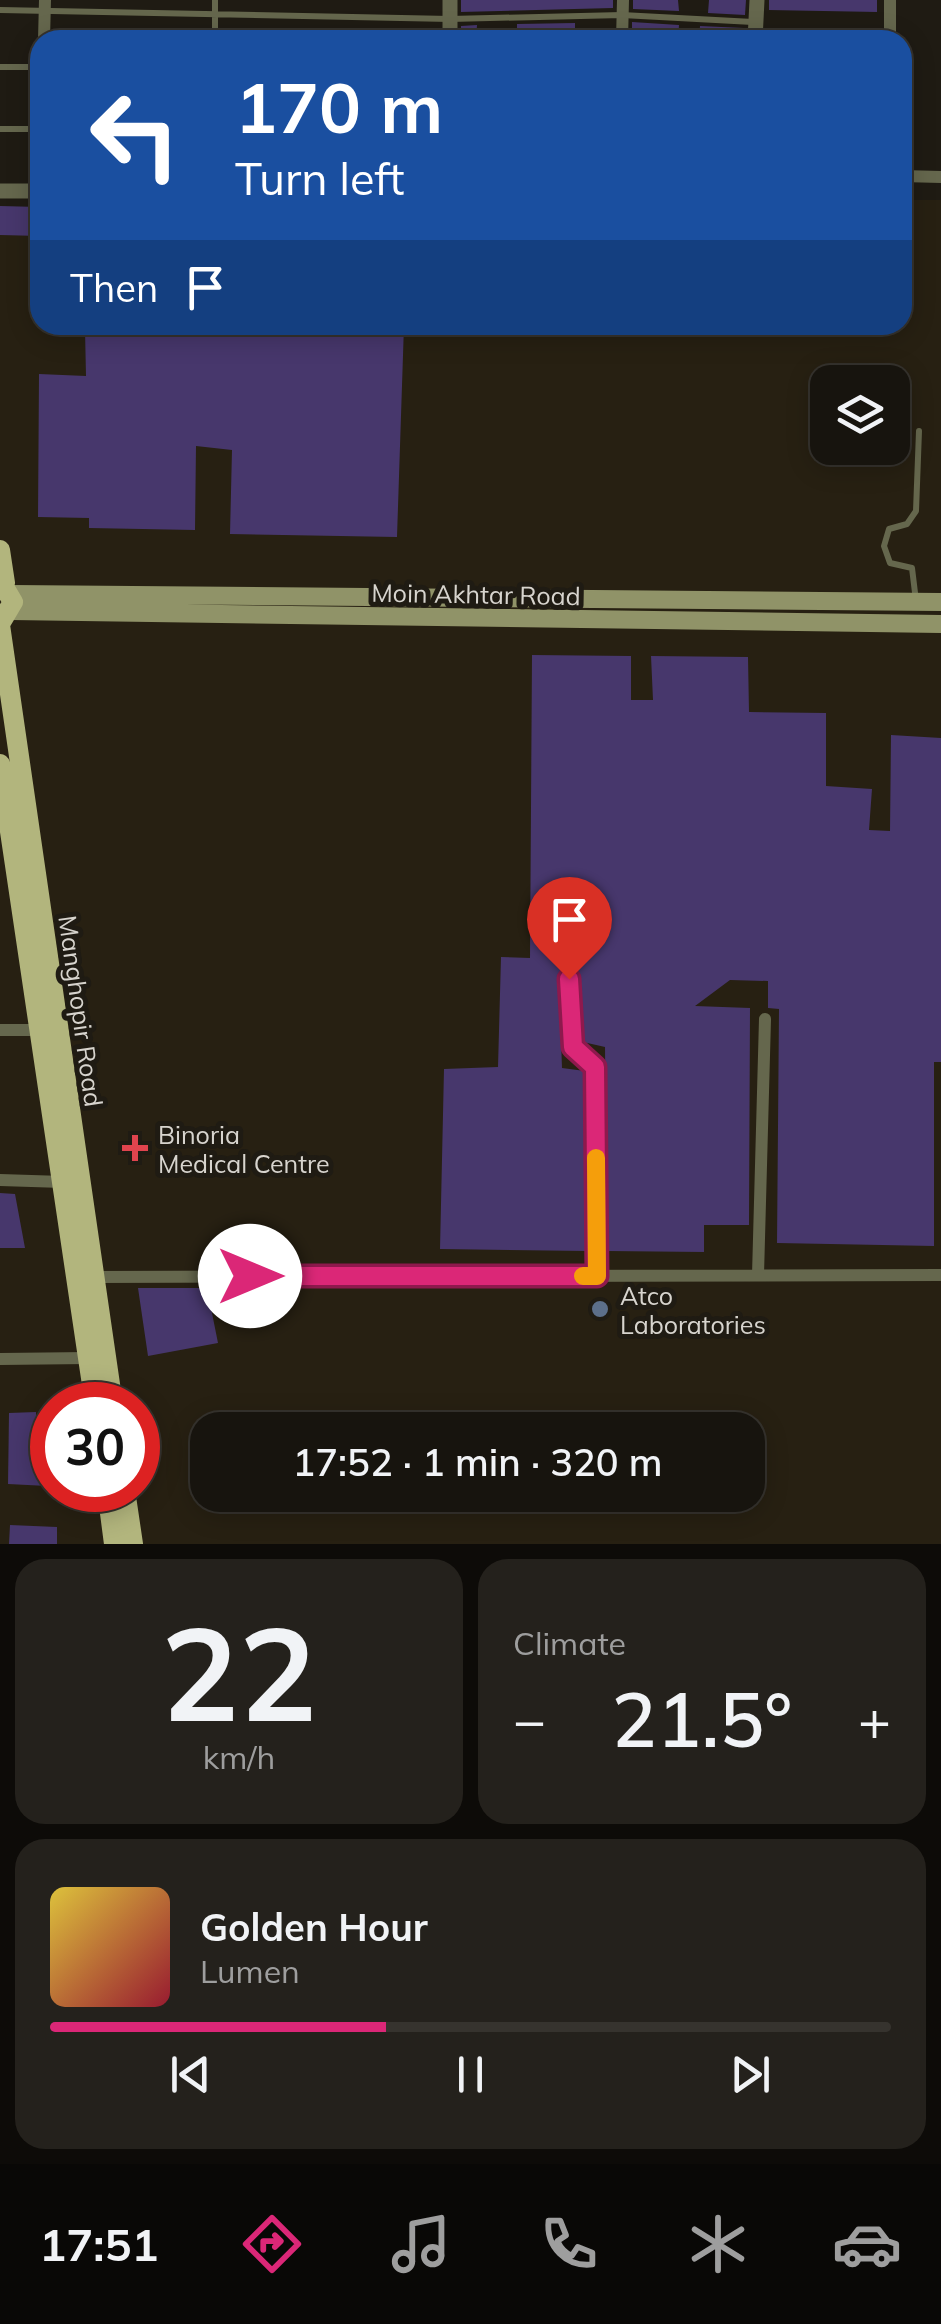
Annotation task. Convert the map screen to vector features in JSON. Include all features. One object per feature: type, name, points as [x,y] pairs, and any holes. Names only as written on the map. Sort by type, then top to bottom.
[{"type":"main road","name":"Manghopir Road","points":[[0,550],[110,1382]]},
{"type":"main road","name":"Moin Akhtar Road","points":[[4,603],[435,596],[941,602]]},
{"type":"main road","points":[[434,618],[435,596]]},
{"type":"main road","name":"Moin Akhtar Road","points":[[4,603],[434,618],[941,624]]},
{"type":"main road","points":[[0,764],[92,1382]]},
{"type":"main road","points":[[110,1512],[114,1544]]},
{"type":"main road","points":[[128,1512],[133,1544]]},
{"type":"street","points":[[450,0],[450,30]]},
{"type":"street","points":[[756,30],[757,0]]},
{"type":"street","points":[[890,0],[890,30]]},
{"type":"street","points":[[44,30],[45,5]]},
{"type":"street","points":[[912,176],[941,176]]},
{"type":"street","points":[[0,191],[30,191]]},
{"type":"street","points":[[569,979],[573,1047],[595,1067],[597,1276]]},
{"type":"street","points":[[758,1275],[766,1019]]},
{"type":"street","points":[[0,1030],[41,1030]]},
{"type":"street","points":[[0,1180],[63,1182]]},
{"type":"street","points":[[96,1277],[941,1275]]},
{"type":"street","points":[[0,1359],[88,1358]]},
{"type":"lane","points":[[214,0],[215,30]]},
{"type":"lane","points":[[0,10],[45,5],[450,18],[623,7],[756,22]]},
{"type":"lane","points":[[0,67],[30,67]]},
{"type":"lane","points":[[0,128],[30,129]]},
{"type":"lane","points":[[916,602],[912,568],[890,563],[884,546],[888,529],[907,524],[916,511],[919,431]]},
{"type":"shaded area","points":[[912,200],[941,200],[941,1544],[0,1544],[0,211],[30,210],[30,335],[912,335]]},
{"type":"building","points":[[461,0],[613,0],[613,8],[461,12]]},
{"type":"building","points":[[633,0],[678,0],[679,11],[633,9]]},
{"type":"building","points":[[709,0],[746,0],[745,15],[708,13]]},
{"type":"building","points":[[769,0],[877,0],[877,12],[769,10]]},
{"type":"building","points":[[632,22],[679,25],[679,30],[632,30]]},
{"type":"building","points":[[575,23],[575,30],[517,30],[517,24]]},
{"type":"building","points":[[477,25],[477,30],[461,30],[461,26]]},
{"type":"building","points":[[700,26],[744,28],[744,30],[700,30]]},
{"type":"building","points":[[0,206],[30,207],[30,236],[0,235]]},
{"type":"building","points":[[85,335],[404,335],[397,537],[230,534],[232,450],[196,446],[195,530],[89,528],[89,518],[38,517],[39,374],[86,376]]},
{"type":"building","points":[[532,655],[631,656],[631,700],[653,700],[651,656],[748,657],[749,712],[826,713],[826,786],[872,789],[869,830],[890,831],[891,735],[941,738],[941,1062],[934,1062],[934,1246],[777,1243],[779,1009],[768,1008],[768,981],[730,980],[695,1006],[750,1008],[749,1225],[704,1225],[704,1252],[607,1251],[605,1047],[583,1042],[579,977],[569,969],[559,980],[562,1068],[585,1071],[587,1251],[440,1249],[444,1069],[498,1067],[501,957],[530,958]]},
{"type":"building","points":[[0,1193],[15,1194],[25,1248],[0,1248]]},
{"type":"building","points":[[138,1288],[207,1288],[218,1343],[148,1356]]},
{"type":"building","points":[[30,1412],[30,1485],[8,1484],[9,1413]]},
{"type":"building","points":[[10,1525],[57,1527],[57,1544],[9,1544]]},
{"type":"slow traffic","points":[[583,1276],[597,1276],[596,1158]]},
{"type":"place","name":"Binoria Medical Centre","points":[[135,1148]]},
{"type":"place","name":"Atco Laboratories","points":[[600,1309]]},
{"type":"route","points":[[250,1276],[597,1276],[595,1067],[573,1047],[569,979]]}]
